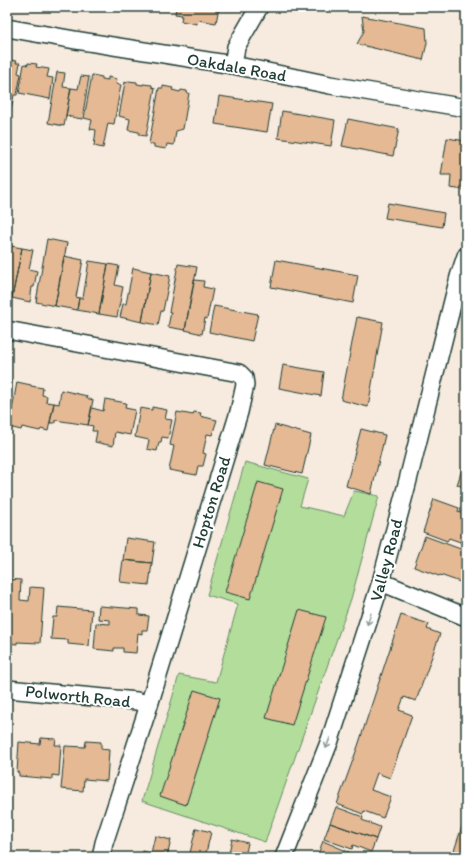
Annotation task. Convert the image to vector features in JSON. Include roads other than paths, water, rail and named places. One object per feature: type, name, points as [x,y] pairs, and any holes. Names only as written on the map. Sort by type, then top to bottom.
[{"type":"street","points":[[233,65],[236,48],[259,7]]},
{"type":"street","name":"Oakdale Road","points":[[7,28],[233,65],[330,85],[466,108]]},
{"type":"street","name":"Valley Road","points":[[284,857],[330,740],[381,582],[459,277],[466,256]]},
{"type":"street","name":"Hopton Road","points":[[7,330],[239,373],[244,378],[245,385],[239,412],[149,705],[104,843],[101,857]]},
{"type":"street","points":[[381,582],[466,616]]},
{"type":"street","name":"Polworth Road","points":[[7,689],[137,701],[149,705]]}]
